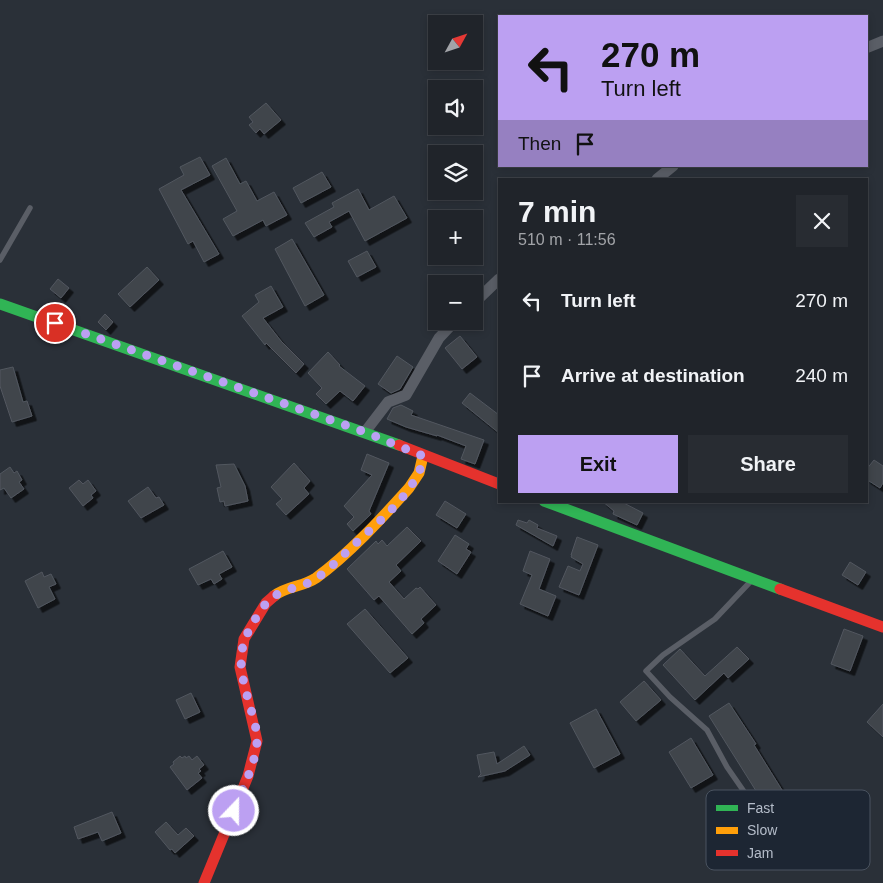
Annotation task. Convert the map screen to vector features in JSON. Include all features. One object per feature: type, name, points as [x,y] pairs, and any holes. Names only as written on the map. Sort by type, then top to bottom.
[{"type":"street","points":[[868,47],[883,40]]},
{"type":"street","points":[[658,178],[672,167]]},
{"type":"street","points":[[483,294],[498,280]]},
{"type":"street","points":[[0,304],[365,432],[498,484]]},
{"type":"street","points":[[365,432],[388,402],[406,395],[439,338],[447,330]]},
{"type":"street","points":[[204,883],[248,776],[257,741],[254,719],[240,667],[244,639],[266,603],[279,592],[306,584],[315,579],[388,512],[409,488],[419,473],[423,456]]},
{"type":"street","points":[[549,503],[883,627]]},
{"type":"lane","points":[[0,260],[30,208]]},
{"type":"lane","points":[[743,790],[707,730],[670,697],[646,671],[663,655],[715,619],[752,579]]},
{"type":"building","points":[[266,103],[281,120],[264,134],[260,129],[256,133],[249,125],[253,122],[249,117]]},
{"type":"building","points":[[200,157],[210,175],[181,190],[219,254],[204,262],[193,241],[188,244],[159,189],[184,175],[180,167]]},
{"type":"building","points":[[226,158],[240,184],[246,181],[257,201],[274,192],[287,215],[266,226],[263,220],[233,236],[223,219],[237,211],[212,166]]},
{"type":"building","points":[[322,172],[331,187],[301,203],[293,188]]},
{"type":"building","points":[[358,189],[369,210],[394,196],[407,218],[365,241],[349,211],[329,222],[332,227],[314,237],[305,223],[334,207],[332,203]]},
{"type":"building","points":[[292,239],[324,295],[305,306],[275,249]]},
{"type":"building","points":[[367,251],[376,267],[357,277],[348,261]]},
{"type":"building","points":[[147,267],[159,280],[130,307],[118,294]]},
{"type":"building","points":[[58,279],[69,288],[61,298],[50,289]]},
{"type":"building","points":[[271,286],[283,307],[263,318],[281,341],[304,364],[296,373],[266,343],[265,345],[242,316],[259,302],[255,295]]},
{"type":"building","points":[[105,314],[113,322],[106,330],[98,322]]},
{"type":"building","points":[[460,336],[477,357],[462,369],[445,348]]},
{"type":"building","points":[[328,352],[339,366],[365,386],[353,401],[340,391],[326,404],[316,394],[322,388],[308,373]]},
{"type":"building","points":[[397,356],[413,367],[400,389],[391,393],[378,384]]},
{"type":"building","points":[[13,367],[23,402],[27,401],[32,416],[12,422],[0,386],[0,370]]},
{"type":"building","points":[[470,393],[498,414],[498,432],[462,403]]},
{"type":"building","points":[[401,405],[413,411],[411,415],[484,440],[475,464],[461,459],[466,446],[387,419],[393,408]]},
{"type":"building","points":[[367,454],[389,463],[369,511],[371,514],[353,531],[347,524],[354,517],[344,506],[372,475],[361,470]]},
{"type":"building","points":[[874,460],[883,466],[883,483],[880,488],[868,480],[868,468]]},
{"type":"building","points":[[294,463],[310,481],[304,488],[309,494],[286,515],[276,504],[282,499],[271,487]]},
{"type":"building","points":[[234,464],[245,486],[248,501],[225,506],[224,501],[220,502],[217,488],[221,487],[216,465]]},
{"type":"building","points":[[10,467],[14,473],[17,471],[22,480],[19,482],[24,489],[11,498],[4,488],[0,490],[0,474]]},
{"type":"building","points":[[79,480],[83,484],[88,480],[96,491],[91,495],[93,498],[83,506],[69,488]]},
{"type":"building","points":[[148,487],[156,498],[159,497],[164,505],[141,518],[128,501]]},
{"type":"building","points":[[445,501],[466,514],[457,528],[436,515]]},
{"type":"building","points":[[604,503],[624,503],[643,513],[637,525],[613,514],[614,511]]},
{"type":"building","points":[[518,520],[527,523],[529,520],[538,525],[537,528],[557,536],[553,546],[516,525]]},
{"type":"building","points":[[407,527],[421,541],[396,565],[401,571],[389,582],[404,599],[416,588],[420,587],[436,605],[421,619],[424,623],[412,634],[379,596],[374,600],[347,569],[376,541],[378,544],[382,540],[387,546]]},
{"type":"building","points":[[455,535],[469,544],[466,549],[471,552],[457,574],[438,561]]},
{"type":"building","points":[[577,537],[598,545],[579,595],[559,587],[568,566],[580,571],[583,564],[571,557]]},
{"type":"building","points":[[223,551],[232,567],[219,574],[222,579],[214,584],[211,579],[198,585],[189,569]]},
{"type":"building","points":[[530,551],[550,559],[539,589],[556,596],[548,616],[520,604],[532,575],[523,571]]},
{"type":"building","points":[[850,562],[866,572],[858,585],[842,575]]},
{"type":"building","points":[[42,572],[44,577],[51,574],[56,584],[49,587],[55,599],[38,608],[25,581]]},
{"type":"building","points":[[365,609],[408,658],[390,673],[347,624]]},
{"type":"building","points":[[844,629],[863,636],[850,671],[831,664]]},
{"type":"building","points":[[737,647],[749,659],[728,678],[724,673],[695,700],[663,665],[680,649],[705,676]]},
{"type":"building","points":[[644,681],[661,700],[636,721],[620,702]]},
{"type":"building","points":[[191,693],[200,712],[185,719],[176,700]]},
{"type":"building","points":[[729,703],[756,744],[754,745],[782,790],[755,790],[709,716]]},
{"type":"building","points":[[883,704],[883,737],[867,722]]},
{"type":"building","points":[[596,709],[620,754],[594,768],[570,723]]},
{"type":"building","points":[[691,738],[713,775],[691,788],[669,752]]},
{"type":"building","points":[[524,746],[530,755],[505,771],[478,777],[481,774],[477,755],[494,752],[497,764]]},
{"type":"building","points":[[180,756],[182,758],[185,756],[186,758],[189,756],[192,760],[197,756],[204,765],[199,769],[201,771],[198,773],[202,778],[187,790],[170,767]]},
{"type":"building","points":[[112,812],[121,833],[102,841],[98,832],[78,839],[74,827]]},
{"type":"building","points":[[166,822],[178,835],[186,828],[194,836],[175,853],[172,849],[170,850],[155,832]]},
{"type":"traffic: fast","points":[[0,304],[399,445]]},
{"type":"traffic: fast","points":[[549,503],[780,589]]},
{"type":"traffic: slow","points":[[274,596],[284,590],[316,578],[353,547],[409,488],[419,473],[423,456]]},
{"type":"traffic: jam","points":[[399,445],[498,484]]},
{"type":"traffic: jam","points":[[780,589],[883,627]]},
{"type":"traffic: jam","points":[[204,883],[248,776],[257,741],[240,667],[244,639],[266,603],[274,596]]},
{"type":"route","points":[[55,323],[365,432],[423,456],[419,473],[409,488],[388,512],[315,579],[306,584],[279,592],[266,603],[244,639],[240,667],[254,719],[257,741],[248,776],[234,811]]}]
